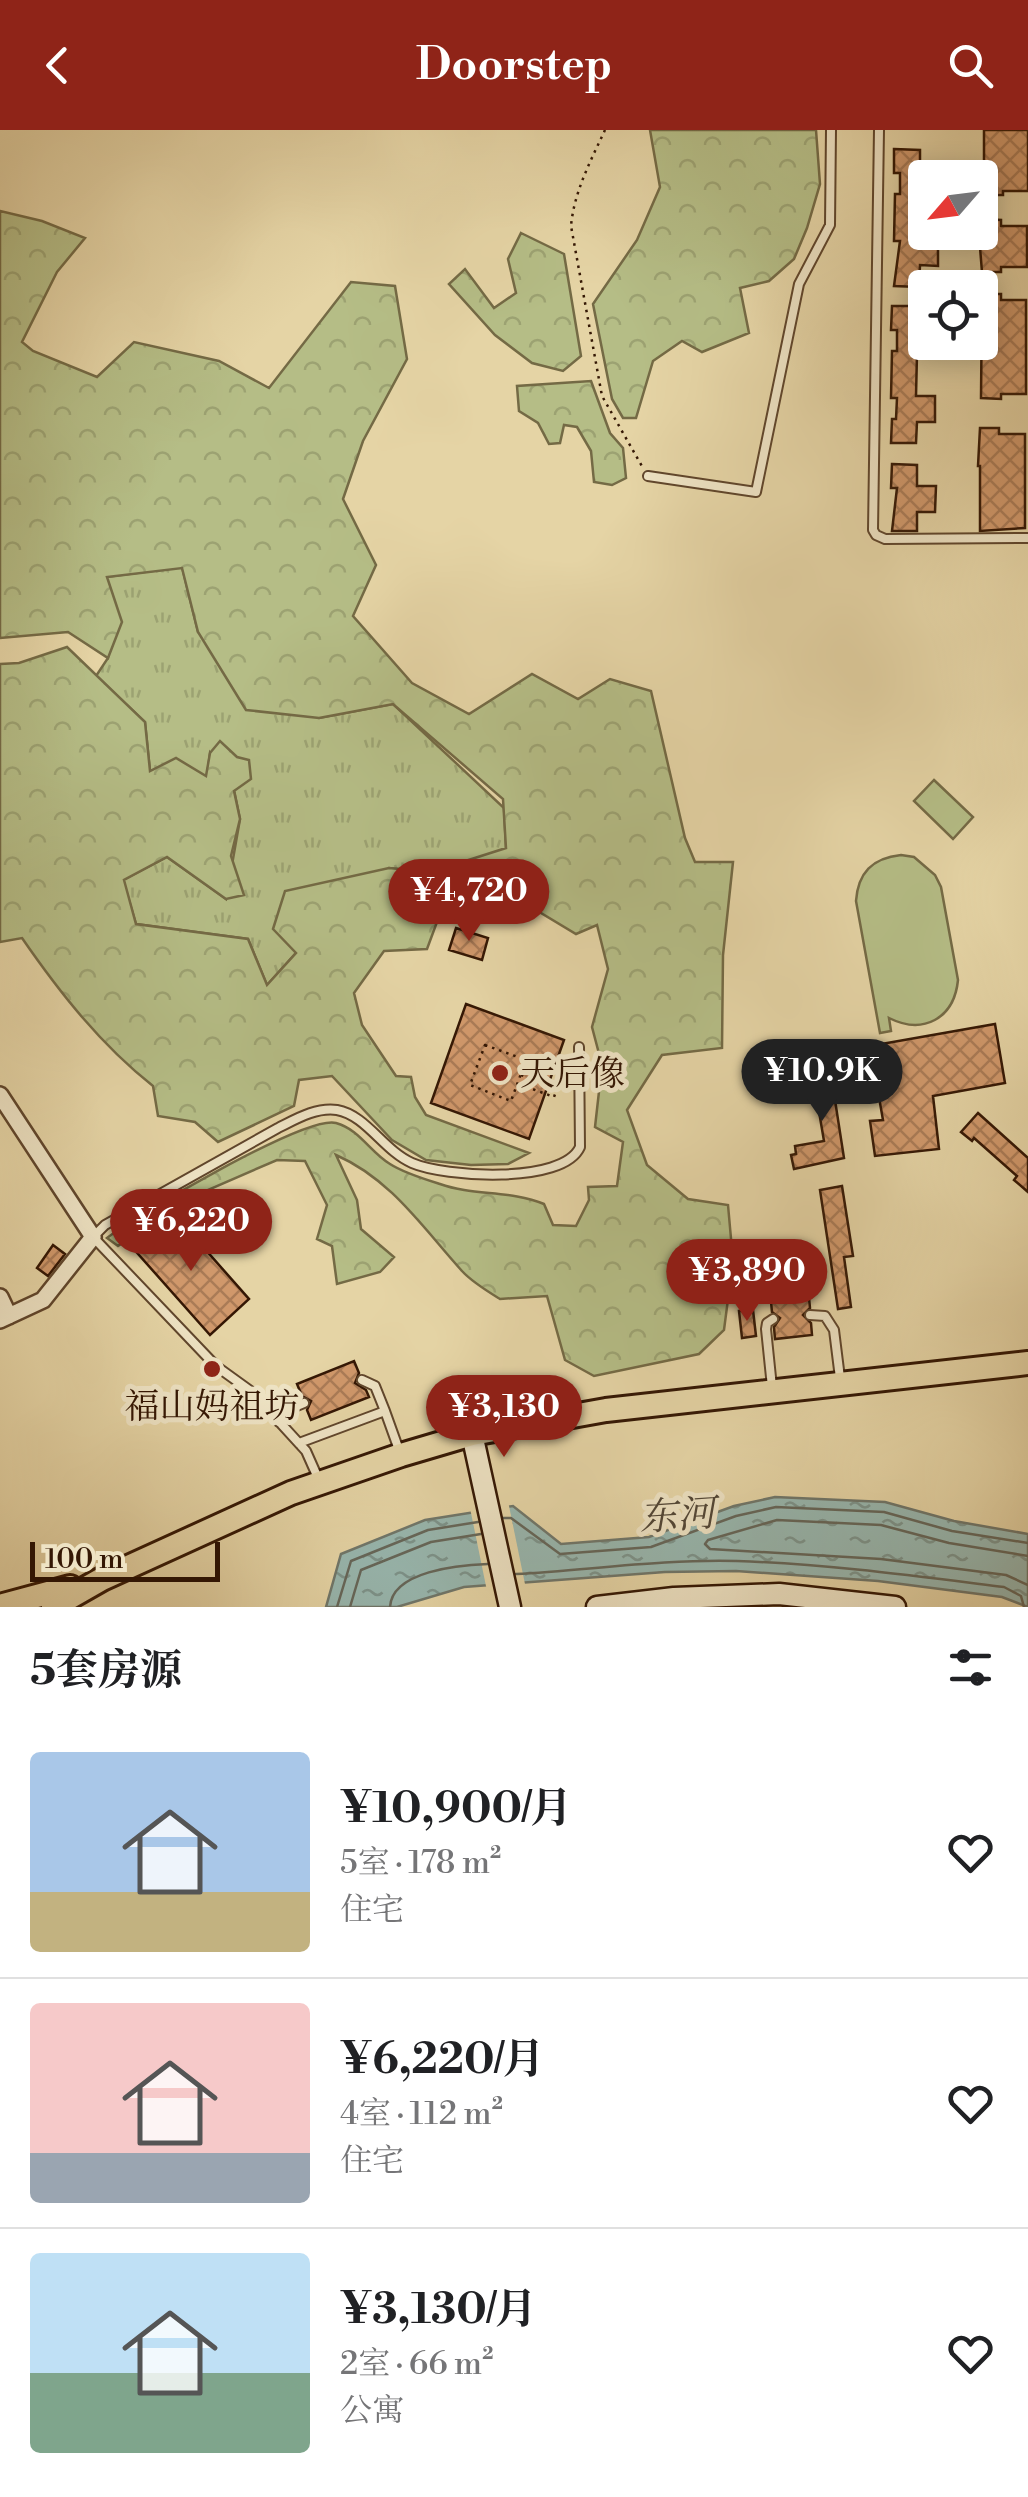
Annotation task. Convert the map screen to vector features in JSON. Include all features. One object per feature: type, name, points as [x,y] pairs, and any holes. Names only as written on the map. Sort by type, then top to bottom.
[{"type":"main road","points":[[53,1607],[102,1578],[320,1482],[472,1434],[606,1410],[1028,1363]]},
{"type":"main road","points":[[0,1606],[102,1578]]},
{"type":"street","points":[[0,1095],[93,1237],[43,1300],[4,1318],[0,1296]]},
{"type":"street","points":[[472,1434],[509,1601]]},
{"type":"street","points":[[597,1607],[674,1598],[779,1594],[895,1607]]},
{"type":"lane","points":[[648,476],[756,492],[799,284],[830,225],[831,130]]},
{"type":"lane","points":[[878,130],[874,530],[880,538],[1028,538]]},
{"type":"lane","points":[[320,1482],[299,1444],[252,1392],[215,1365],[93,1237],[155,1195],[304,1115],[324,1110],[351,1115],[392,1152],[438,1172],[492,1175],[554,1166],[572,1158],[580,1147],[579,1050]]},
{"type":"lane","points":[[810,1314],[824,1316],[833,1326],[841,1384]]},
{"type":"lane","points":[[773,1320],[766,1326],[773,1391]]},
{"type":"lane","points":[[362,1380],[375,1386],[401,1454]]},
{"type":"lane","points":[[279,1422],[292,1408],[304,1403]]},
{"type":"lane","points":[[299,1444],[385,1411]]},
{"type":"path","points":[[605,130],[572,212],[572,237],[602,396],[648,476]]},
{"type":"path","points":[[485,1045],[526,1060],[517,1084],[511,1101],[470,1085],[485,1045]]},
{"type":"path","points":[[517,1084],[554,1097],[570,1052],[579,1050]]},
{"type":"path","points":[[520,1075],[557,1089]]},
{"type":"green space","points":[[650,130],[816,130],[820,184],[794,259],[769,281],[740,288],[749,333],[702,352],[682,341],[653,361],[636,418],[623,418],[612,399],[593,304],[637,240],[660,187]]},
{"type":"green space","points":[[0,211],[42,221],[85,238],[57,272],[22,342],[33,351],[97,377],[134,342],[219,361],[269,388],[351,282],[395,286],[407,359],[363,441],[343,499],[376,565],[353,616],[412,683],[469,714],[532,674],[578,699],[610,679],[651,691],[685,838],[695,862],[733,862],[723,955],[722,1048],[662,1055],[627,1110],[647,1165],[688,1199],[728,1205],[733,1261],[724,1330],[699,1354],[594,1376],[565,1360],[547,1296],[500,1299],[485,1290],[462,1271],[390,1191],[336,1155],[357,1200],[361,1229],[394,1257],[380,1272],[337,1284],[332,1246],[317,1239],[327,1205],[305,1161],[277,1160],[187,1199],[118,1246],[107,1238],[184,1189],[258,1150],[292,1134],[336,1123],[408,1173],[453,1188],[544,1204],[553,1225],[576,1226],[589,1200],[588,1187],[617,1186],[623,1142],[595,1127],[602,1065],[592,1027],[608,969],[597,925],[576,934],[526,904],[444,903],[427,949],[384,951],[354,993],[362,1025],[396,1076],[411,1077],[415,1097],[426,1115],[529,1153],[508,1164],[471,1165],[426,1160],[392,1140],[332,1076],[299,1080],[294,1106],[218,1142],[195,1122],[158,1116],[153,1086],[82,1017],[22,938],[0,942],[0,664],[19,663],[67,647],[145,722],[150,771],[176,758],[206,776],[210,753],[220,741],[237,757],[249,760],[251,779],[234,791],[240,819],[231,856],[244,895],[226,899],[167,857],[124,880],[136,924],[248,939],[267,985],[296,953],[273,929],[285,891],[389,868],[431,872],[506,848],[503,799],[393,704],[319,718],[246,710],[198,632],[182,568],[107,577],[122,622],[108,658],[68,632],[0,638]]},
{"type":"green space","points":[[521,233],[564,254],[581,356],[563,371],[532,363],[495,335],[449,284],[465,269],[494,308],[516,293],[508,259]]},
{"type":"green space","points":[[591,381],[610,433],[623,448],[626,478],[612,485],[594,482],[591,451],[577,427],[564,425],[560,443],[549,444],[538,423],[519,411],[517,386]]},
{"type":"green space","points":[[182,567],[198,632],[319,718],[393,704],[504,808],[506,849],[431,873],[389,868],[296,953],[267,985],[248,939],[136,924],[123,880],[167,857],[226,899],[240,819],[234,790],[210,753],[207,776],[150,771],[145,722],[96,676],[108,658],[106,577]]},
{"type":"green space","points":[[934,780],[973,817],[953,839],[914,801]]},
{"type":"green space","points":[[901,855],[914,857],[935,875],[941,887],[958,980],[950,1005],[935,1020],[914,1025],[889,1018],[891,1031],[880,1033],[856,901],[868,869]]},
{"type":"water","points":[[775,1497],[885,1502],[954,1521],[1028,1534],[1028,1607],[1002,1597],[878,1581],[736,1571],[665,1572],[464,1587],[397,1607],[326,1607],[341,1554],[425,1520],[513,1506],[561,1544],[649,1537],[734,1506]]},
{"type":"pier","points":[[508,1501],[526,1589],[487,1591],[470,1508]]},
{"type":"building","points":[[984,130],[1028,130],[1028,191],[1003,191],[1003,195],[998,195],[998,160],[984,160]]},
{"type":"building","points":[[894,149],[920,150],[920,160],[908,160],[908,250],[938,250],[938,266],[920,265],[920,270],[908,270],[908,287],[894,286],[900,241],[894,241],[895,194],[900,194],[900,173],[894,173]]},
{"type":"building","points":[[998,220],[1001,226],[1027,226],[1027,267],[1001,267],[1001,272],[982,270],[980,250],[998,250]]},
{"type":"building","points":[[998,294],[1001,300],[1026,300],[1026,394],[981,398],[981,360],[998,360]]},
{"type":"building","points":[[892,306],[908,306],[908,360],[917,360],[916,396],[935,396],[935,422],[917,422],[916,443],[891,443],[897,398],[891,398],[892,351],[897,351],[897,330],[891,330]]},
{"type":"building","points":[[980,428],[999,428],[999,434],[1025,434],[1025,528],[980,531]]},
{"type":"building","points":[[892,464],[917,465],[917,486],[936,486],[935,512],[917,512],[917,531],[892,531],[897,488],[891,488]]},
{"type":"building","points":[[456,928],[488,938],[482,960],[449,950]]},
{"type":"building","points":[[466,1004],[564,1040],[529,1139],[431,1103]]},
{"type":"building","points":[[995,1024],[1005,1083],[933,1096],[939,1149],[875,1156],[870,1121],[883,1120],[870,1046]]},
{"type":"building","points":[[830,1068],[844,1158],[794,1169],[791,1155],[796,1154],[795,1146],[824,1141],[815,1088],[806,1089],[804,1072]]},
{"type":"building","points":[[978,1113],[1028,1158],[1028,1192],[1014,1180],[1017,1176],[974,1138],[972,1141],[961,1132]]},
{"type":"building","points":[[842,1186],[853,1256],[844,1257],[851,1307],[838,1309],[820,1190]]},
{"type":"building","points":[[175,1215],[249,1299],[210,1335],[131,1246]]},
{"type":"building","points":[[53,1245],[65,1254],[48,1276],[37,1268]]},
{"type":"building","points":[[808,1287],[810,1308],[803,1315],[811,1323],[812,1335],[775,1339],[774,1327],[780,1318],[772,1312],[770,1291]]},
{"type":"building","points":[[753,1310],[756,1336],[742,1338],[739,1311]]},
{"type":"building","points":[[354,1361],[359,1373],[355,1383],[369,1397],[311,1420],[307,1410],[311,1401],[302,1396],[297,1384]]},
{"type":"place","name":"天后像","points":[[500,1073]]},
{"type":"place","name":"福山妈祖坊","points":[[212,1369]]},
{"type":"water label","name":"东河","points":[[677,1515]]}]
